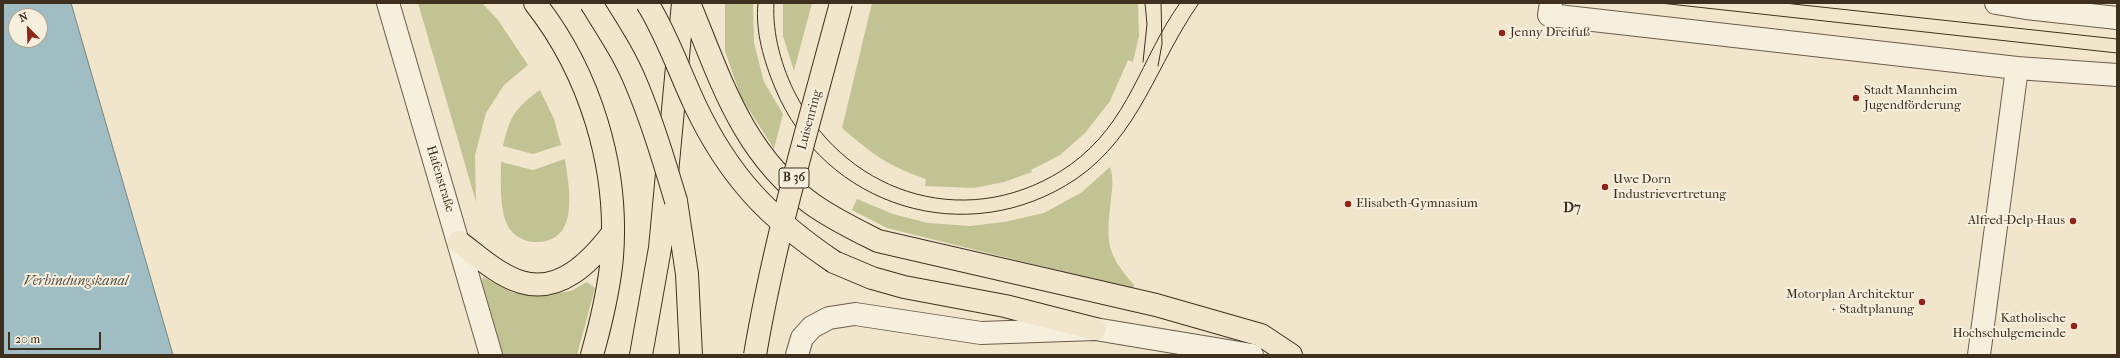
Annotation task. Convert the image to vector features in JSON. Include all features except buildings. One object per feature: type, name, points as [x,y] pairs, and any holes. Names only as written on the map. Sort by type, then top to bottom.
[{"type":"main road","points":[[535,3],[548,20],[574,65],[592,108],[609,170],[612,234],[607,291],[592,355]]},
{"type":"main road","points":[[591,3],[616,43],[635,82],[655,132],[676,201],[687,274],[691,355]]},
{"type":"main road","points":[[647,3],[716,146],[737,177],[768,212],[801,240],[834,262],[872,278],[904,287],[1005,306],[1095,328]]},
{"type":"main road","points":[[641,355],[660,248],[683,3]]},
{"type":"main road","points":[[689,3],[733,109],[746,134],[762,156],[782,179],[812,204],[843,224],[878,241],[1156,305],[1261,335],[1292,355]]},
{"type":"main road","name":"Luisenring","points":[[755,355],[762,312],[780,232],[841,3]]},
{"type":"main road","points":[[459,242],[504,274],[522,282],[545,284],[560,280],[575,272],[596,254],[612,234]]},
{"type":"street","name":"Hafenstraße","points":[[388,3],[491,355]]},
{"type":"street","points":[[1551,3],[1550,15],[2017,68],[2117,76]]},
{"type":"street","points":[[1996,3],[2117,18]]},
{"type":"street","points":[[1979,355],[2017,68]]},
{"type":"street","points":[[797,355],[802,338],[812,327],[829,318],[855,314],[981,334],[1095,328],[1252,355]]},
{"type":"green space","points":[[418,3],[482,3],[498,20],[528,65],[504,85],[486,113],[475,155],[476,202]]},
{"type":"green space","points":[[725,3],[753,3],[754,43],[764,82],[783,114],[774,149],[741,97],[725,51]]},
{"type":"green space","points":[[783,3],[812,3],[794,71],[783,36]]},
{"type":"green space","points":[[872,3],[1138,3],[1139,36],[1133,62],[1128,60],[1110,101],[1085,133],[1060,155],[1031,170],[1032,172],[1004,182],[974,188],[925,186],[926,179],[901,169],[881,158],[862,145],[842,128]]},
{"type":"green space","points":[[540,90],[554,119],[561,145],[533,154],[503,146],[511,120],[519,108]]},
{"type":"green space","points":[[565,159],[569,198],[569,212],[566,224],[560,234],[550,240],[535,242],[520,238],[509,228],[502,205],[501,162],[533,170]]},
{"type":"green space","points":[[1110,167],[1112,184],[1109,226],[1110,246],[1118,264],[1134,285],[1133,289],[887,228],[852,210],[857,199],[893,214],[928,223],[970,226],[1004,222],[1044,213],[1082,192]]},
{"type":"green space","points":[[483,277],[513,293],[536,296],[571,291],[587,282],[595,288],[577,355],[503,355],[482,282]]},
{"type":"water","name":"Verbindungskanal","points":[[3,3],[71,3],[173,355],[3,355]]},
{"type":"tram line","points":[[758,3],[757,14],[759,36],[767,67],[775,88],[798,129],[827,163],[863,188],[903,206],[946,214],[990,212],[1034,201],[1076,179],[1098,161],[1116,142],[1132,120],[1184,26],[1199,3]]},
{"type":"tram line","points":[[774,3],[776,39],[786,74],[796,95],[819,130],[848,159],[881,180],[917,194],[955,200],[994,197],[1033,186],[1070,165],[1090,148],[1121,110],[1166,24],[1180,3]]},
{"type":"tram line","points":[[1143,62],[1147,24],[1145,3]]},
{"type":"tram line","points":[[1158,66],[1162,44],[1161,3]]},
{"type":"tram line","points":[[1660,3],[2117,53]]},
{"type":"tram line","points":[[1784,3],[2117,39]]},
{"type":"place","name":"Jenny Dreifuß","points":[[1502,33]]},
{"type":"place","name":"Stadt Mannheim Jugendförderung","points":[[1856,98]]},
{"type":"place","name":"Uwe Dorn Industrievertretung","points":[[1605,187]]},
{"type":"place","name":"Elisabeth-Gymnasium","points":[[1348,204]]},
{"type":"place","name":"Alfred-Delp-Haus","points":[[2073,221]]},
{"type":"place","name":"Motorplan Architektur + Stadtplanung","points":[[1922,302]]},
{"type":"place","name":"Katholische Hochschulgemeinde","points":[[2074,326]]},
{"type":"district","name":"D7","points":[[1572,209]]}]
